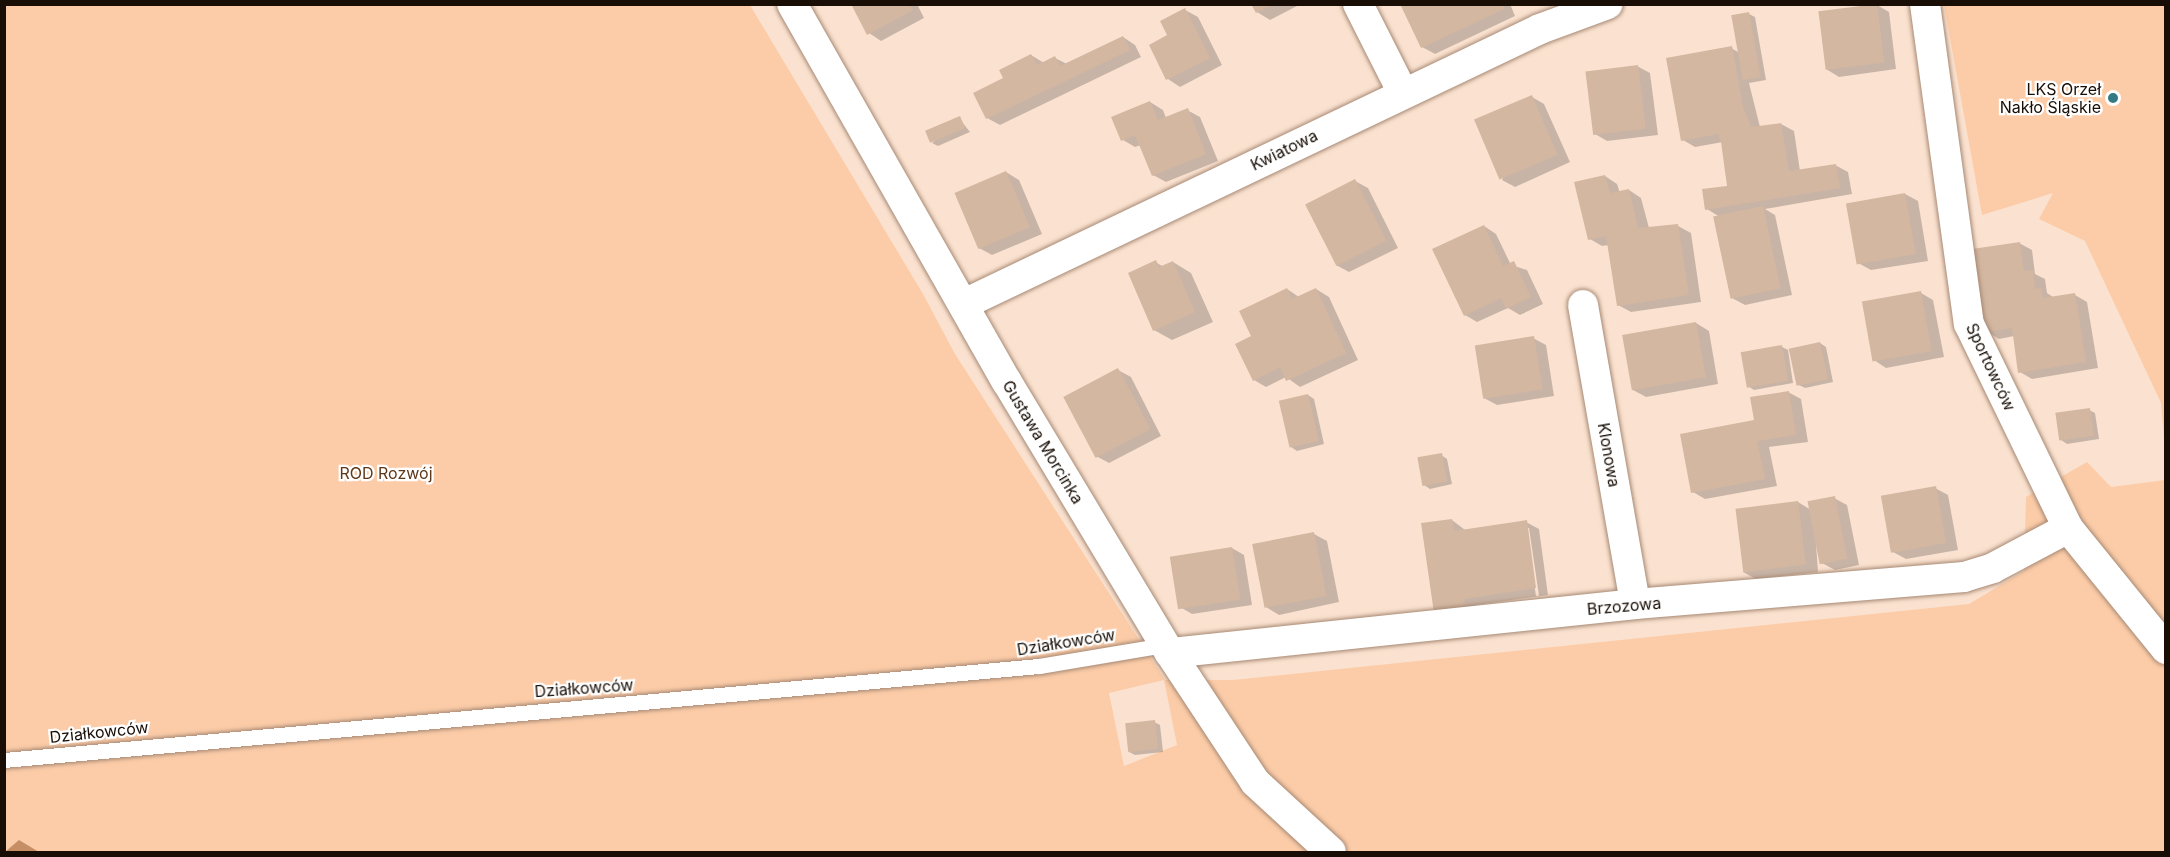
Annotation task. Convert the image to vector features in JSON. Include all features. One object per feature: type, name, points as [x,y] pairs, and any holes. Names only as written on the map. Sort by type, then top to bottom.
[{"type":"street","name":"Gustawa Morcinka","points":[[792,4],[964,304],[1167,649],[1255,782],[1331,852]]},
{"type":"street","points":[[1358,4],[1403,93]]},
{"type":"street","name":"Kwiatowa","points":[[964,304],[1540,29],[1608,4]]},
{"type":"street","name":"Sportowców","points":[[1925,4],[1969,324],[2067,528],[2166,649]]},
{"type":"street","name":"Klonowa","points":[[1584,305],[1635,604]]},
{"type":"street","name":"Brzozowa","points":[[1167,649],[1635,604],[1964,578],[1993,568],[2067,528]]},
{"type":"lane","name":"Działkowców","points":[[4,760],[1039,666],[1167,649]]},
{"type":"green space","name":"ROD Rozwój","points":[[5,5],[750,5],[923,294],[955,354],[1165,680],[1233,680],[1969,604],[2024,571],[2026,497],[2087,462],[2111,487],[2165,480],[2165,852],[5,852]],"holes":[[[1164,680],[1177,745],[1124,766],[1109,693]]]},
{"type":"green space","points":[[1944,5],[2165,5],[2165,451],[2161,403],[2085,241],[2039,219],[2053,193],[1982,215]]},
{"type":"shaded area","points":[[19,840],[39,852],[5,852]]},
{"type":"building","points":[[851,4],[909,4],[913,10],[867,35]]},
{"type":"building","points":[[1251,4],[1274,4],[1256,13]]},
{"type":"building","points":[[1400,4],[1502,4],[1504,9],[1421,48]]},
{"type":"building","points":[[1877,4],[1884,63],[1826,70],[1818,11]]},
{"type":"building","points":[[1185,8],[1210,58],[1166,80],[1149,45],[1167,35],[1160,21]]},
{"type":"building","points":[[1749,12],[1760,77],[1743,80],[1731,15]]},
{"type":"building","points":[[1123,36],[1130,50],[986,119],[973,93],[1003,78],[999,70],[1031,54],[1037,65],[1055,56],[1060,66]]},
{"type":"building","points":[[1732,46],[1743,107],[1751,127],[1781,123],[1789,171],[1836,164],[1840,188],[1705,210],[1702,189],[1727,186],[1721,142],[1718,134],[1681,141],[1666,58]]},
{"type":"building","points":[[1638,65],[1646,129],[1593,135],[1585,71]]},
{"type":"building","points":[[1532,95],[1557,155],[1499,179],[1474,120]]},
{"type":"building","points":[[1150,101],[1158,120],[1188,108],[1206,154],[1152,176],[1135,135],[1121,141],[1111,117]]},
{"type":"building","points":[[960,116],[965,128],[930,143],[925,131]]},
{"type":"building","points":[[1006,171],[1030,227],[978,249],[954,193]]},
{"type":"building","points":[[1605,175],[1610,193],[1629,189],[1638,228],[1678,224],[1689,295],[1617,306],[1606,236],[1588,240],[1574,182]]},
{"type":"building","points":[[1355,179],[1386,240],[1336,266],[1305,204]]},
{"type":"building","points":[[1905,193],[1916,254],[1857,264],[1846,203]]},
{"type":"building","points":[[1763,206],[1780,288],[1731,299],[1713,217]]},
{"type":"building","points":[[1484,225],[1503,266],[1514,261],[1531,297],[1506,309],[1501,298],[1464,316],[1432,249]]},
{"type":"building","points":[[2020,242],[2024,271],[2033,270],[2035,289],[2041,288],[2043,298],[2075,293],[2086,362],[2018,373],[2012,328],[1985,332],[1972,249]]},
{"type":"building","points":[[1156,260],[1159,267],[1173,261],[1195,312],[1153,331],[1128,273]]},
{"type":"building","points":[[1287,288],[1292,299],[1316,288],[1346,353],[1286,381],[1280,367],[1253,381],[1235,344],[1251,336],[1239,311]]},
{"type":"building","points":[[1921,291],[1932,351],[1873,361],[1862,301]]},
{"type":"building","points":[[1696,322],[1706,377],[1632,390],[1622,335]]},
{"type":"building","points":[[1534,336],[1542,389],[1483,399],[1475,345]]},
{"type":"building","points":[[1820,342],[1828,379],[1797,386],[1789,349]]},
{"type":"building","points":[[1782,345],[1788,380],[1747,388],[1741,352]]},
{"type":"building","points":[[1118,368],[1150,429],[1096,458],[1063,397]]},
{"type":"building","points":[[1789,391],[1796,435],[1757,441],[1765,479],[1691,493],[1680,434],[1754,420],[1750,397]]},
{"type":"building","points":[[1308,394],[1319,441],[1290,448],[1279,401]]},
{"type":"building","points":[[2090,408],[2094,436],[2059,441],[2055,413]]},
{"type":"building","points":[[1442,453],[1447,482],[1422,486],[1417,457]]},
{"type":"building","points":[[1936,486],[1946,543],[1891,553],[1881,496]]},
{"type":"building","points":[[1835,496],[1847,559],[1820,564],[1808,501]]},
{"type":"building","points":[[1798,501],[1806,565],[1743,572],[1735,509]]},
{"type":"building","points":[[1452,519],[1454,531],[1527,520],[1536,588],[1464,599],[1466,609],[1434,613],[1421,523]]},
{"type":"building","points":[[1314,532],[1326,596],[1265,608],[1252,544]]},
{"type":"building","points":[[1232,547],[1240,599],[1178,609],[1170,557]]},
{"type":"building","points":[[1155,720],[1158,749],[1128,752],[1125,723]]},
{"type":"place","name":"LKS Orzeł Nakło Śląskie","points":[[2113,98]]}]
